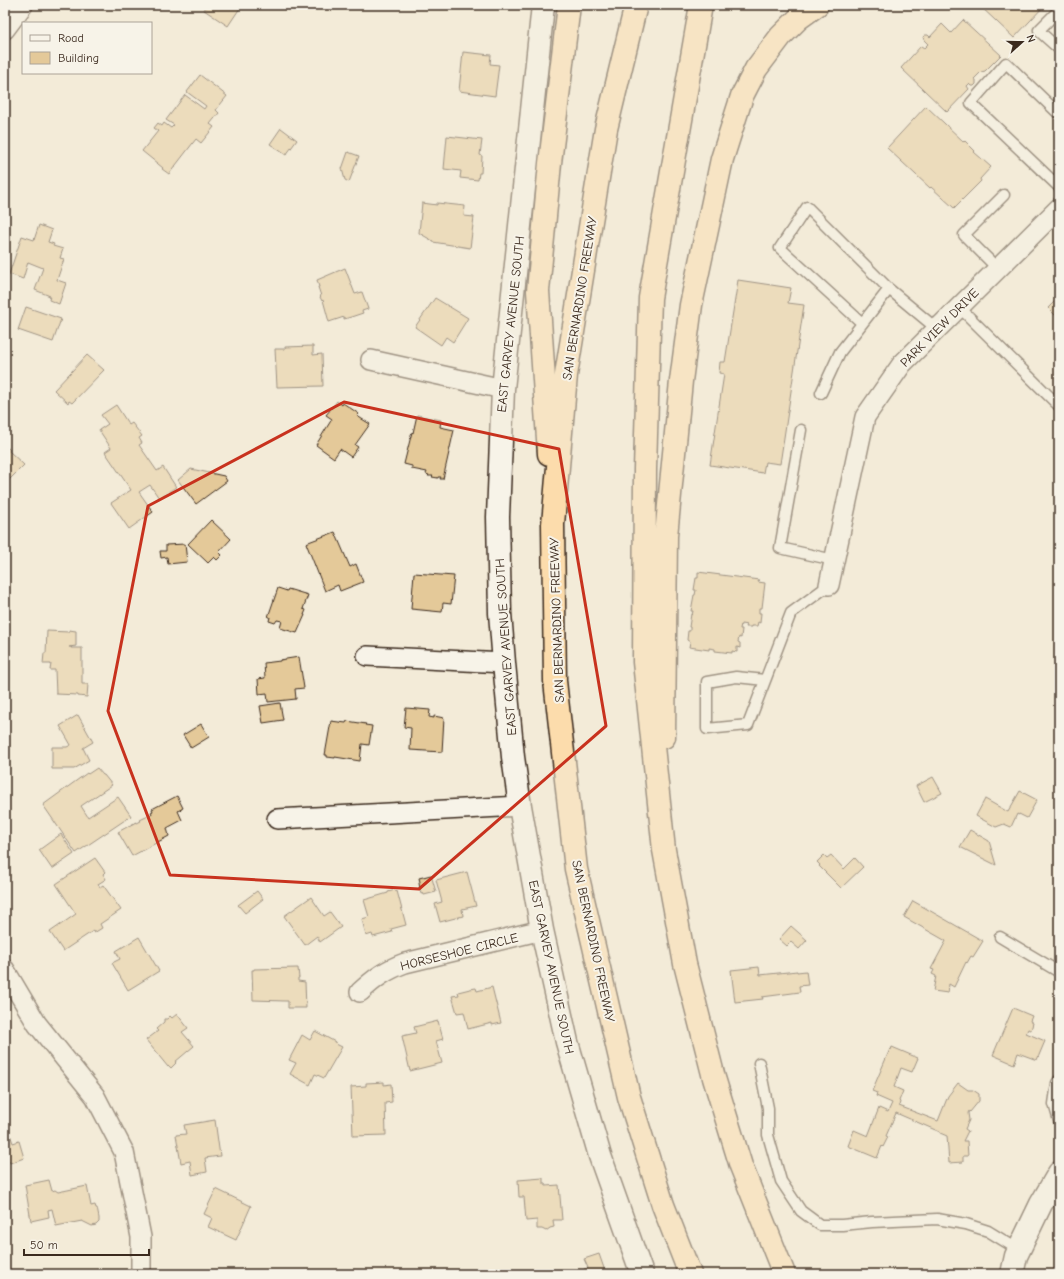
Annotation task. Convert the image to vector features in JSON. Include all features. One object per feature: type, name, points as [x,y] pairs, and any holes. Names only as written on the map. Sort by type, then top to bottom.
[{"type":"highway","points":[[553,524],[538,291],[550,162],[569,5]]},
{"type":"highway","name":"SAN BERNARDINO FREEWAY","points":[[636,5],[606,129],[568,367],[553,524],[555,681],[576,869],[629,1097],[663,1205],[690,1274]]},
{"type":"highway","points":[[701,5],[650,298],[645,469],[644,662],[664,850],[685,964],[714,1078],[741,1166],[784,1274]]},
{"type":"highway","points":[[664,850],[666,536],[682,381],[692,306],[722,159],[742,96],[756,69],[781,36],[799,18],[817,5]]},
{"type":"street","points":[[5,29],[23,5]]},
{"type":"street","name":"EAST GARVEY AVENUE SOUTH","points":[[543,5],[503,389],[498,518],[500,613],[513,757],[542,930],[567,1042],[585,1105],[600,1156],[642,1274]]},
{"type":"street","name":"PARK VIEW DRIVE","points":[[828,585],[865,417],[902,364],[1059,208]]},
{"type":"street","points":[[371,360],[503,389]]},
{"type":"street","points":[[367,656],[504,663]]},
{"type":"street","points":[[277,819],[520,806]]},
{"type":"street","name":"HORSESHOE CIRCLE","points":[[360,992],[384,972],[405,963],[542,930]]},
{"type":"street","points":[[5,970],[37,1024],[95,1096],[124,1152],[141,1237],[141,1274]]},
{"type":"street","points":[[1012,1274],[1016,1256],[1041,1204],[1059,1173]]},
{"type":"lane","points":[[1059,10],[1039,30],[1059,50]]},
{"type":"lane","points":[[1059,114],[1006,63],[971,103],[1059,187]]},
{"type":"lane","points":[[998,268],[964,235],[1004,194]]},
{"type":"lane","points":[[862,323],[780,248],[807,207],[889,289],[936,329]]},
{"type":"lane","points":[[822,393],[840,352],[889,289]]},
{"type":"lane","points":[[959,307],[1059,406]]},
{"type":"lane","points":[[801,430],[780,548],[834,560]]},
{"type":"lane","points":[[765,680],[736,677],[708,682],[707,729],[748,724],[791,613],[828,585]]},
{"type":"lane","points":[[1000,937],[1059,972]]},
{"type":"lane","points":[[759,1063],[768,1108],[768,1135],[781,1181],[801,1211],[820,1225],[937,1219],[966,1224],[988,1231],[1019,1250]]},
{"type":"lane","points":[[1059,1080],[1054,1104],[1059,1121]]},
{"type":"highlighted area","points":[[344,402],[559,449],[606,726],[419,889],[170,875],[108,711],[148,506]]},
{"type":"building","points":[[207,5],[235,5],[240,8],[228,26],[204,10]]},
{"type":"building","points":[[979,5],[1045,5],[1014,38]]},
{"type":"building","points":[[963,20],[1001,55],[985,71],[981,72],[974,79],[976,80],[976,84],[974,86],[969,84],[967,86],[969,89],[947,112],[901,68],[921,46],[924,48],[928,44],[923,37],[925,35],[930,37],[942,24],[951,33]]},
{"type":"building","points":[[463,52],[491,55],[490,64],[499,65],[495,96],[459,91]]},
{"type":"building","points":[[200,75],[227,96],[216,110],[219,113],[210,124],[214,127],[201,143],[196,139],[169,174],[142,151],[158,131],[154,128],[158,123],[162,126],[164,123],[171,128],[174,125],[166,120],[185,95],[204,109],[206,106],[187,92]]},
{"type":"building","points":[[926,106],[991,167],[980,179],[981,181],[954,208],[887,148]]},
{"type":"building","points":[[281,128],[297,140],[286,155],[270,144]]},
{"type":"building","points":[[447,136],[482,140],[480,155],[482,156],[481,173],[479,173],[478,180],[460,178],[461,171],[444,169]]},
{"type":"building","points":[[348,152],[359,156],[349,182],[345,180],[342,169]]},
{"type":"building","points":[[422,203],[465,206],[464,216],[474,217],[470,248],[433,242],[419,233]]},
{"type":"building","points":[[39,225],[52,230],[48,242],[54,244],[53,246],[63,249],[60,258],[64,259],[57,280],[66,283],[59,304],[49,300],[50,296],[35,290],[43,268],[28,262],[23,279],[9,274],[22,236],[34,240]]},
{"type":"building","points":[[345,268],[355,294],[362,292],[368,309],[362,311],[363,313],[351,317],[344,319],[344,317],[329,322],[323,300],[322,301],[320,297],[317,280]]},
{"type":"building","points":[[738,280],[791,288],[788,303],[804,305],[780,464],[765,462],[763,473],[710,465],[724,374],[719,373],[720,362],[725,362]]},
{"type":"building","points":[[1059,297],[1059,319],[1048,308]]},
{"type":"building","points":[[435,298],[468,318],[453,342],[446,337],[441,345],[415,327]]},
{"type":"building","points":[[26,307],[61,319],[53,342],[18,330]]},
{"type":"building","points":[[313,346],[313,355],[322,354],[323,386],[277,387],[275,349],[285,349],[285,347]]},
{"type":"building","points":[[87,355],[104,370],[72,403],[69,401],[68,403],[54,390]]},
{"type":"building","points":[[337,401],[342,405],[343,403],[359,414],[357,416],[370,424],[355,445],[358,447],[351,457],[340,449],[334,458],[316,445],[332,419],[326,415]]},
{"type":"building","points":[[116,405],[129,425],[132,423],[142,436],[139,438],[142,443],[139,445],[157,471],[163,467],[176,487],[159,498],[150,485],[139,492],[153,512],[129,529],[111,503],[131,490],[105,452],[111,448],[99,430],[108,424],[101,415]]},
{"type":"building","points":[[417,415],[441,420],[440,427],[454,430],[443,479],[440,479],[441,477],[438,478],[428,476],[429,475],[426,474],[427,472],[412,469],[412,466],[404,464]]},
{"type":"building","points":[[5,445],[10,450],[9,451],[24,465],[5,484]]},
{"type":"building","points":[[191,469],[224,476],[227,481],[196,504],[178,480]]},
{"type":"building","points":[[211,520],[231,539],[219,552],[222,555],[217,560],[214,557],[208,563],[188,544]]},
{"type":"building","points":[[335,532],[350,567],[356,564],[363,582],[340,591],[338,585],[325,591],[306,543]]},
{"type":"building","points":[[185,544],[187,562],[168,564],[167,557],[161,558],[160,551],[166,551],[166,545]]},
{"type":"building","points":[[698,572],[759,580],[758,582],[765,583],[762,608],[759,608],[759,613],[761,613],[760,623],[758,622],[757,626],[751,627],[746,627],[747,625],[741,624],[741,638],[739,637],[738,642],[740,643],[740,648],[737,647],[737,652],[732,651],[732,653],[715,651],[715,649],[709,648],[709,650],[689,647],[690,642],[687,640],[688,631],[690,631],[689,627],[691,614],[692,615],[693,611],[691,611],[696,590],[694,590],[696,578],[698,578]]},
{"type":"building","points":[[414,573],[454,576],[451,604],[443,603],[442,612],[411,609]]},
{"type":"building","points":[[278,588],[287,591],[288,589],[308,595],[303,609],[306,610],[305,615],[297,633],[280,628],[282,621],[277,620],[275,623],[269,621],[270,617],[268,617]]},
{"type":"building","points":[[69,630],[76,631],[76,646],[69,647],[82,648],[82,684],[88,684],[87,697],[56,694],[55,670],[50,670],[51,664],[43,664],[44,653],[46,653],[47,631],[69,632]]},
{"type":"building","points":[[299,657],[304,688],[295,689],[296,699],[268,702],[267,693],[259,694],[258,679],[265,678],[264,663]]},
{"type":"building","points":[[280,703],[283,720],[263,723],[260,706]]},
{"type":"building","points":[[406,708],[430,710],[429,717],[434,718],[434,716],[444,718],[442,752],[410,750],[411,728],[404,727]]},
{"type":"building","points":[[78,715],[93,742],[83,748],[89,760],[74,769],[52,769],[52,747],[67,747],[71,745],[60,726]]},
{"type":"building","points":[[331,721],[346,723],[347,721],[372,726],[369,745],[362,744],[360,761],[327,757],[327,755],[325,755]]},
{"type":"building","points":[[201,724],[209,737],[191,748],[183,735]]},
{"type":"building","points":[[97,768],[112,785],[81,806],[88,817],[118,797],[131,816],[76,853],[43,805],[87,773],[88,774]]},
{"type":"building","points":[[933,777],[942,793],[924,802],[916,786]]},
{"type":"building","points":[[1020,791],[1037,800],[1027,818],[1017,814],[1011,827],[1004,824],[996,827],[976,816],[985,799],[1008,812]]},
{"type":"building","points":[[177,796],[183,808],[178,811],[182,820],[167,828],[169,836],[132,856],[118,832],[136,822],[141,821],[140,820],[152,814],[152,809]]},
{"type":"building","points":[[970,830],[989,841],[996,865],[960,847]]},
{"type":"building","points":[[61,834],[74,854],[52,869],[39,850]]},
{"type":"building","points":[[824,855],[827,858],[831,855],[844,869],[855,858],[863,867],[841,888],[819,866],[820,865],[817,862]]},
{"type":"building","points":[[95,858],[105,872],[103,874],[106,879],[98,884],[100,887],[103,885],[121,910],[100,924],[102,928],[94,933],[93,931],[63,951],[50,932],[76,914],[56,884]]},
{"type":"building","points":[[467,872],[476,906],[462,909],[463,916],[440,922],[435,904],[442,902],[436,880]]},
{"type":"building","points":[[431,875],[436,892],[424,895],[423,893],[421,894],[419,878]]},
{"type":"building","points":[[395,890],[396,892],[397,891],[406,925],[391,929],[392,932],[373,937],[372,934],[366,936],[362,919],[369,917],[364,900]]},
{"type":"building","points":[[257,891],[263,899],[245,913],[238,905]]},
{"type":"building","points":[[311,897],[324,916],[330,912],[341,927],[320,942],[317,936],[305,945],[284,916]]},
{"type":"building","points":[[913,901],[983,941],[973,957],[971,956],[967,963],[966,962],[954,987],[949,984],[948,993],[933,991],[936,976],[932,974],[934,970],[931,969],[946,941],[904,917]]},
{"type":"building","points":[[791,926],[807,940],[799,949],[791,942],[787,946],[779,939]]},
{"type":"building","points":[[139,937],[159,971],[128,990],[112,963],[120,959],[116,951]]},
{"type":"building","points":[[759,967],[760,975],[806,971],[808,985],[799,986],[800,992],[762,997],[763,999],[735,1002],[731,970]]},
{"type":"building","points":[[298,968],[298,981],[305,982],[306,1008],[288,1008],[288,1001],[253,1000],[252,970]]},
{"type":"building","points":[[492,987],[501,1023],[492,1025],[492,1023],[468,1029],[464,1012],[457,1013],[452,996],[459,995],[458,992],[470,989],[476,988],[477,991]]},
{"type":"building","points":[[1013,1008],[1032,1016],[1030,1021],[1033,1023],[1031,1030],[1028,1029],[1026,1033],[1045,1041],[1037,1060],[1018,1053],[1014,1064],[993,1055]]},
{"type":"building","points":[[177,1014],[188,1028],[182,1032],[194,1046],[175,1062],[176,1063],[171,1068],[169,1066],[168,1067],[146,1040],[158,1031],[156,1029],[164,1022],[164,1019],[167,1019],[170,1016],[172,1018]]},
{"type":"building","points":[[438,1021],[443,1039],[436,1041],[442,1063],[410,1071],[402,1036],[416,1033],[414,1027]]},
{"type":"building","points":[[315,1031],[342,1047],[324,1078],[315,1074],[310,1085],[290,1074],[296,1063],[289,1060],[302,1035],[310,1040]]},
{"type":"building","points":[[892,1047],[918,1058],[912,1072],[901,1068],[894,1087],[903,1091],[899,1101],[899,1106],[938,1121],[948,1096],[958,1083],[968,1090],[973,1090],[979,1094],[979,1101],[968,1113],[969,1120],[965,1129],[968,1131],[963,1141],[967,1141],[968,1156],[963,1156],[963,1162],[949,1163],[947,1136],[896,1113],[886,1136],[888,1137],[877,1158],[848,1146],[854,1130],[868,1136],[879,1108],[888,1112],[892,1103],[876,1096],[877,1093],[872,1091]]},
{"type":"building","points":[[384,1082],[384,1085],[391,1084],[392,1102],[385,1103],[386,1135],[353,1136],[351,1087],[366,1086],[366,1083]]},
{"type":"building","points":[[5,1119],[13,1143],[19,1141],[24,1158],[10,1163],[9,1160],[5,1161]]},
{"type":"building","points":[[215,1120],[220,1156],[205,1158],[207,1172],[192,1175],[190,1161],[181,1163],[176,1135],[186,1134],[184,1125]]},
{"type":"building","points":[[543,1178],[543,1183],[545,1183],[546,1186],[559,1185],[562,1220],[553,1220],[554,1227],[546,1231],[537,1229],[537,1220],[526,1221],[524,1197],[519,1197],[518,1180]]},
{"type":"building","points":[[49,1180],[52,1191],[55,1190],[58,1192],[87,1186],[91,1206],[95,1205],[97,1208],[99,1222],[92,1226],[82,1221],[56,1226],[52,1209],[48,1210],[49,1217],[31,1221],[25,1185]]},
{"type":"building","points":[[216,1189],[251,1206],[236,1240],[208,1227],[212,1218],[204,1214]]},
{"type":"building","points":[[599,1254],[606,1274],[585,1274],[584,1269],[588,1268],[584,1259]]}]
